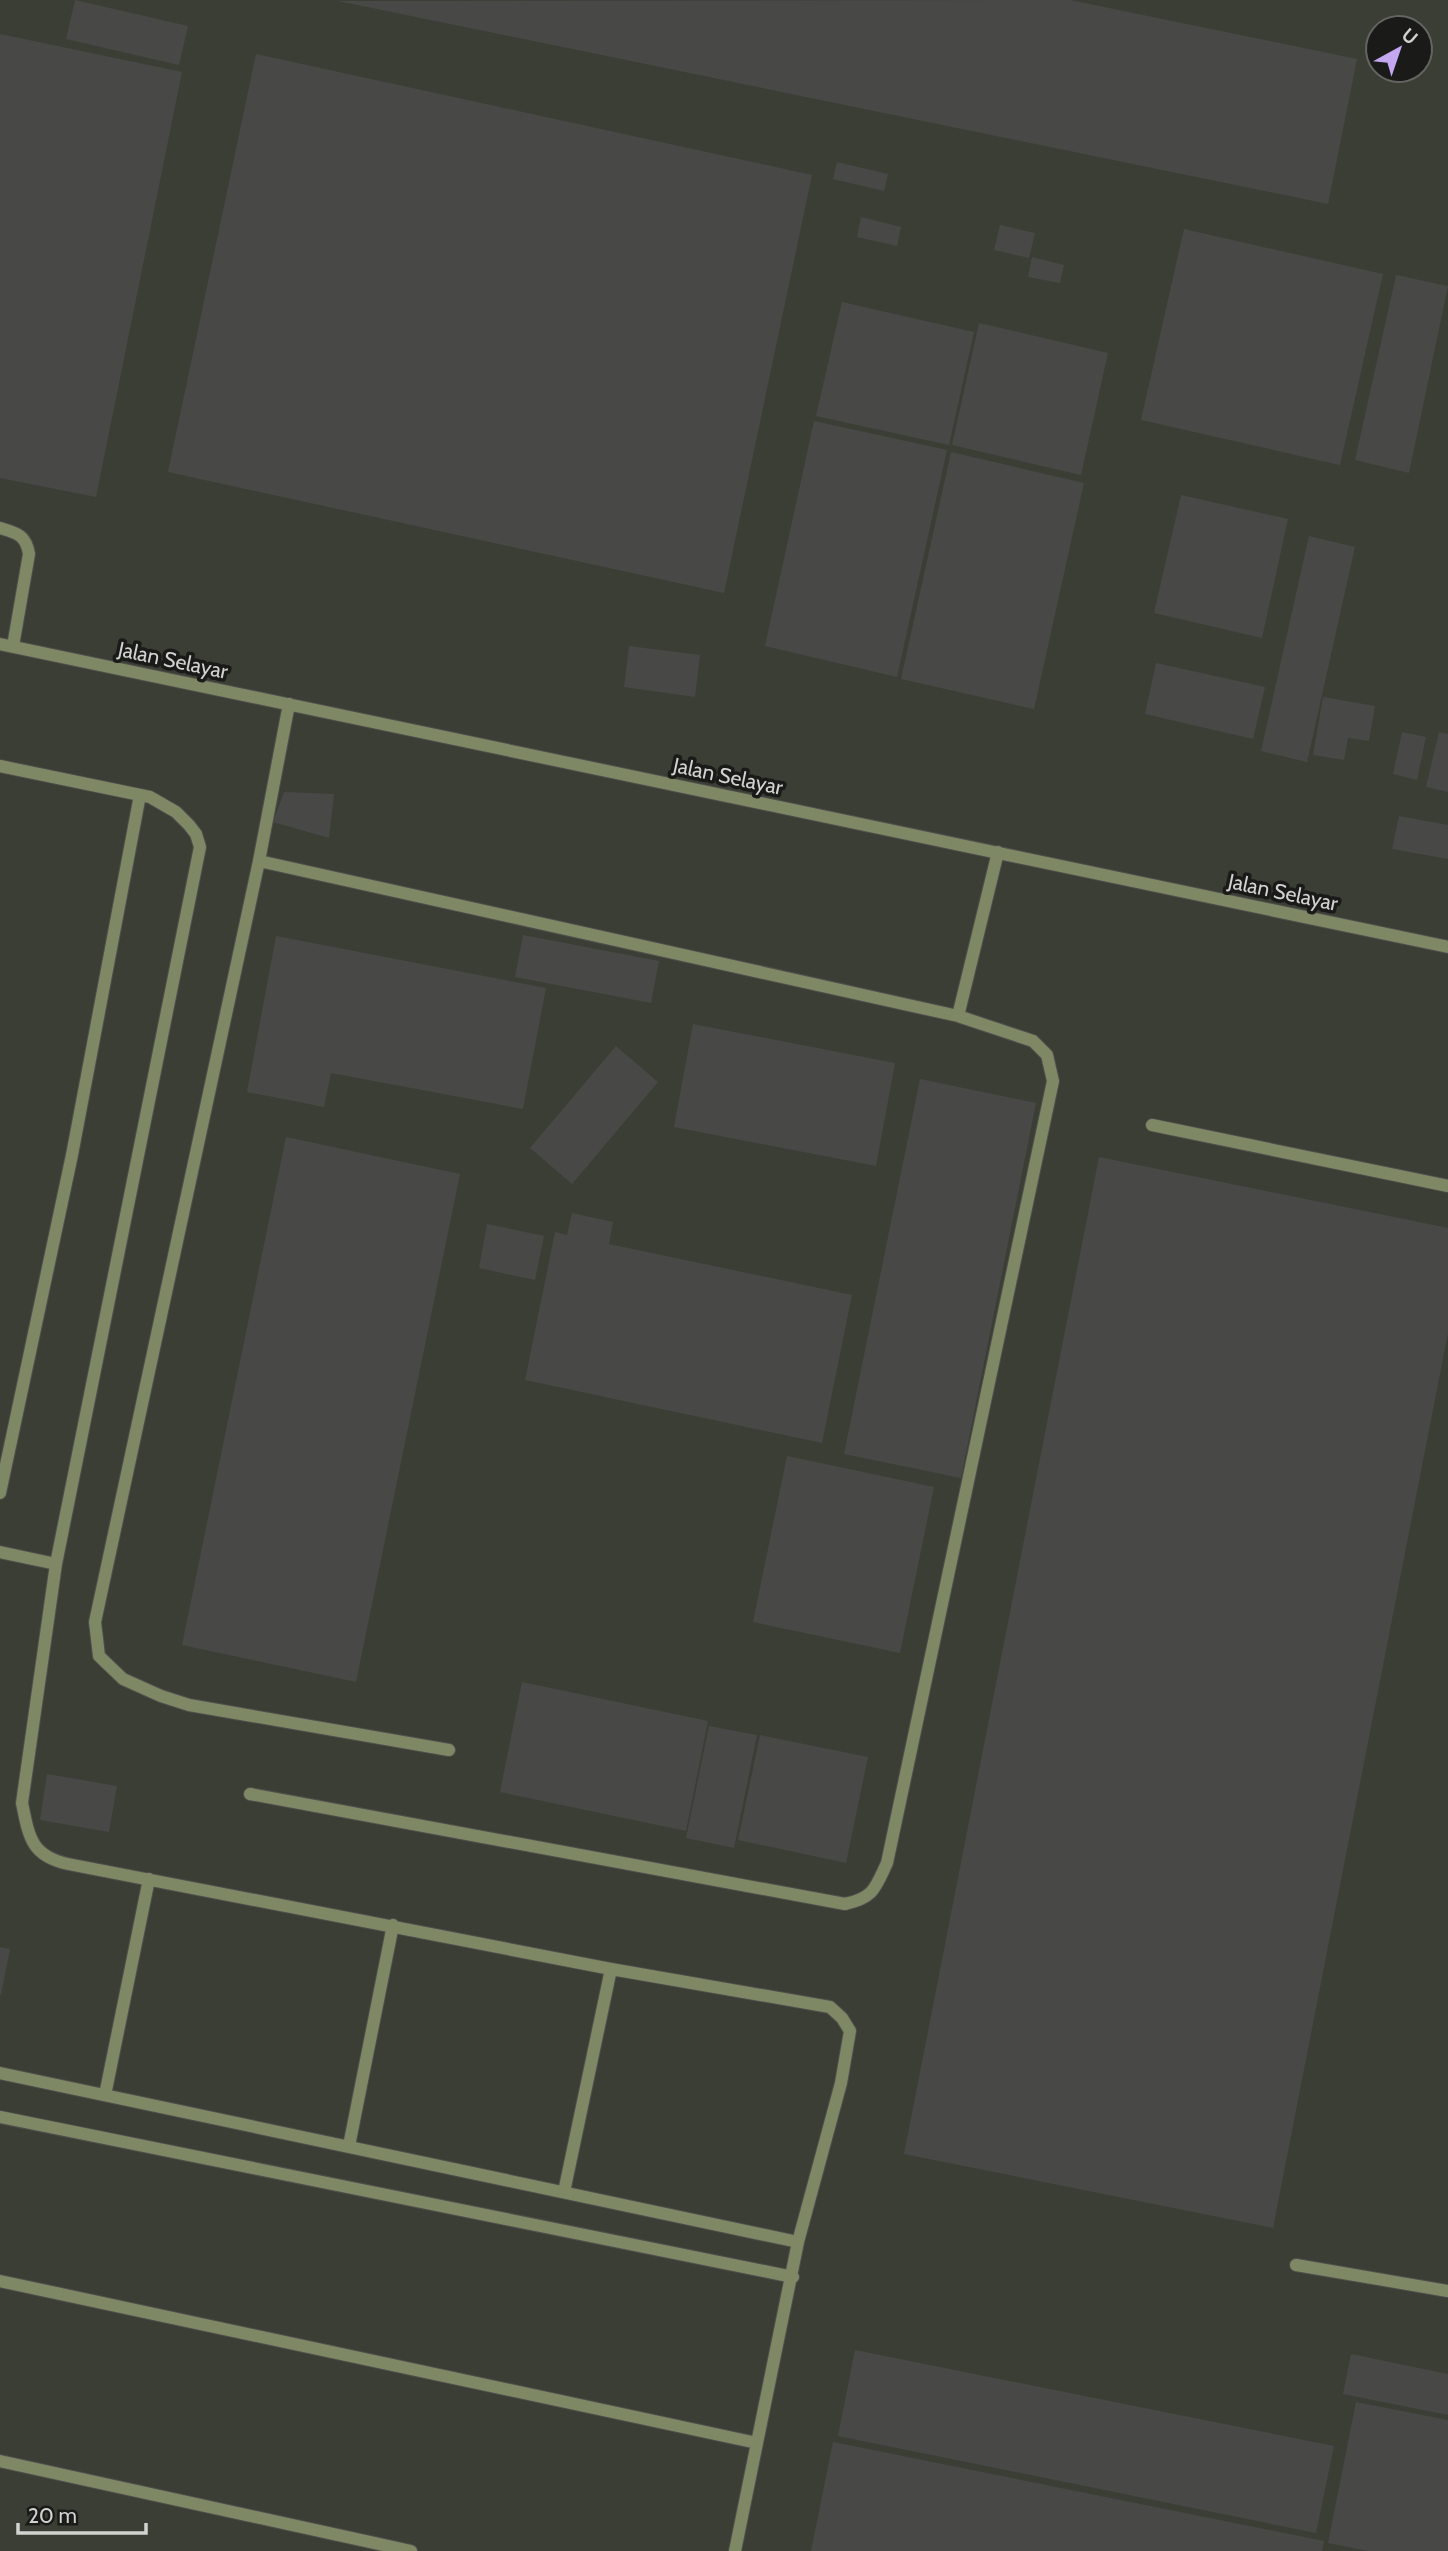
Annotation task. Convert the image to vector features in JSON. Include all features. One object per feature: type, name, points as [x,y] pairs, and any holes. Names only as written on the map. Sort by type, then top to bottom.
[{"type":"street","points":[[0,528],[21,534],[27,542],[29,554],[7,645]]},
{"type":"street","name":"Jalan Selayar","points":[[7,645],[1448,947]]},
{"type":"street","points":[[289,704],[259,861],[96,1622],[99,1656],[123,1679],[189,1705],[449,1750]]},
{"type":"street","points":[[0,766],[150,797],[176,812],[196,834],[200,847],[56,1564],[22,1802],[29,1838],[47,1859],[611,1969],[830,2007],[842,2018],[850,2031],[841,2083],[798,2242],[735,2551]]},
{"type":"street","points":[[0,1493],[72,1155],[140,795]]},
{"type":"street","points":[[958,1016],[998,852]]},
{"type":"street","points":[[250,1794],[845,1904],[862,1900],[874,1891],[890,1850],[1053,1081],[1047,1055],[1033,1041],[958,1016],[259,861]]},
{"type":"street","points":[[1152,1125],[1448,1186]]},
{"type":"street","points":[[0,1552],[56,1564]]},
{"type":"street","points":[[104,2095],[149,1879]]},
{"type":"street","points":[[349,2146],[393,1925]]},
{"type":"street","points":[[564,2192],[611,1969]]},
{"type":"street","points":[[0,2073],[798,2242]]},
{"type":"street","points":[[0,2117],[793,2277]]},
{"type":"street","points":[[1296,2265],[1448,2291]]},
{"type":"street","points":[[0,2281],[757,2443]]},
{"type":"street","points":[[0,2461],[411,2551]]},
{"type":"shaded area","points":[[0,0],[1448,0],[1448,2551],[0,2551]]},
{"type":"building","points":[[75,0],[188,26],[179,65],[66,39]]},
{"type":"building","points":[[1070,0],[1357,59],[1328,204],[338,1]]},
{"type":"building","points":[[0,34],[182,72],[96,497],[0,478]]},
{"type":"building","points":[[256,54],[812,175],[724,593],[168,472]]},
{"type":"building","points":[[837,162],[888,174],[884,191],[833,179]]},
{"type":"building","points":[[861,217],[901,227],[897,246],[857,237]]},
{"type":"building","points":[[1000,225],[1035,233],[1029,258],[994,250]]},
{"type":"building","points":[[1184,229],[1383,274],[1340,465],[1141,420]]},
{"type":"building","points":[[1032,257],[1064,265],[1060,283],[1028,277]]},
{"type":"building","points":[[1396,275],[1448,286],[1409,473],[1355,460]]},
{"type":"building","points":[[842,302],[974,332],[949,445],[816,416]]},
{"type":"building","points":[[979,323],[1108,353],[1081,475],[952,445]]},
{"type":"building","points":[[814,421],[947,450],[897,677],[765,646]]},
{"type":"building","points":[[951,452],[1084,483],[1034,709],[901,679]]},
{"type":"building","points":[[1181,495],[1288,519],[1262,638],[1154,613]]},
{"type":"building","points":[[1309,536],[1355,547],[1307,762],[1261,751]]},
{"type":"building","points":[[629,646],[700,655],[695,697],[624,687]]},
{"type":"building","points":[[1156,663],[1265,687],[1253,739],[1145,714]]},
{"type":"building","points":[[1323,697],[1375,706],[1369,741],[1348,738],[1344,760],[1313,755]]},
{"type":"building","points":[[1402,732],[1426,737],[1417,780],[1393,774]]},
{"type":"building","points":[[1439,732],[1448,734],[1448,792],[1426,787]]},
{"type":"building","points":[[284,792],[334,794],[329,838],[273,822]]},
{"type":"building","points":[[1399,816],[1448,825],[1448,859],[1392,849]]},
{"type":"building","points":[[523,935],[659,961],[651,1003],[515,977]]},
{"type":"building","points":[[276,936],[546,988],[523,1109],[331,1073],[324,1107],[247,1092]]},
{"type":"building","points":[[693,1024],[895,1063],[876,1166],[674,1127]]},
{"type":"building","points":[[616,1046],[658,1082],[572,1184],[530,1148]]},
{"type":"building","points":[[920,1079],[1036,1103],[961,1478],[844,1454]]},
{"type":"building","points":[[286,1137],[460,1174],[356,1682],[182,1645]]},
{"type":"building","points":[[1099,1157],[1448,1228],[1448,1333],[1273,2228],[904,2154]]},
{"type":"building","points":[[572,1213],[613,1222],[609,1244],[852,1295],[822,1443],[525,1380],[555,1232],[567,1235]]},
{"type":"building","points":[[487,1224],[544,1236],[535,1280],[479,1268]]},
{"type":"building","points":[[787,1456],[934,1487],[900,1653],[753,1622]]},
{"type":"building","points":[[522,1682],[708,1721],[686,1831],[500,1792]]},
{"type":"building","points":[[709,1726],[757,1735],[734,1848],[686,1838]]},
{"type":"building","points":[[760,1735],[868,1757],[846,1863],[738,1840]]},
{"type":"building","points":[[47,1774],[117,1786],[109,1832],[40,1820]]},
{"type":"building","points":[[0,1947],[10,1949],[1,1995],[0,1995]]},
{"type":"building","points":[[855,2350],[1334,2446],[1316,2533],[838,2436]]},
{"type":"building","points":[[1351,2354],[1448,2374],[1448,2415],[1343,2394]]},
{"type":"building","points":[[1356,2402],[1448,2420],[1448,2551],[1368,2551],[1328,2543]]},
{"type":"building","points":[[833,2442],[1324,2541],[1322,2551],[811,2551]]}]
